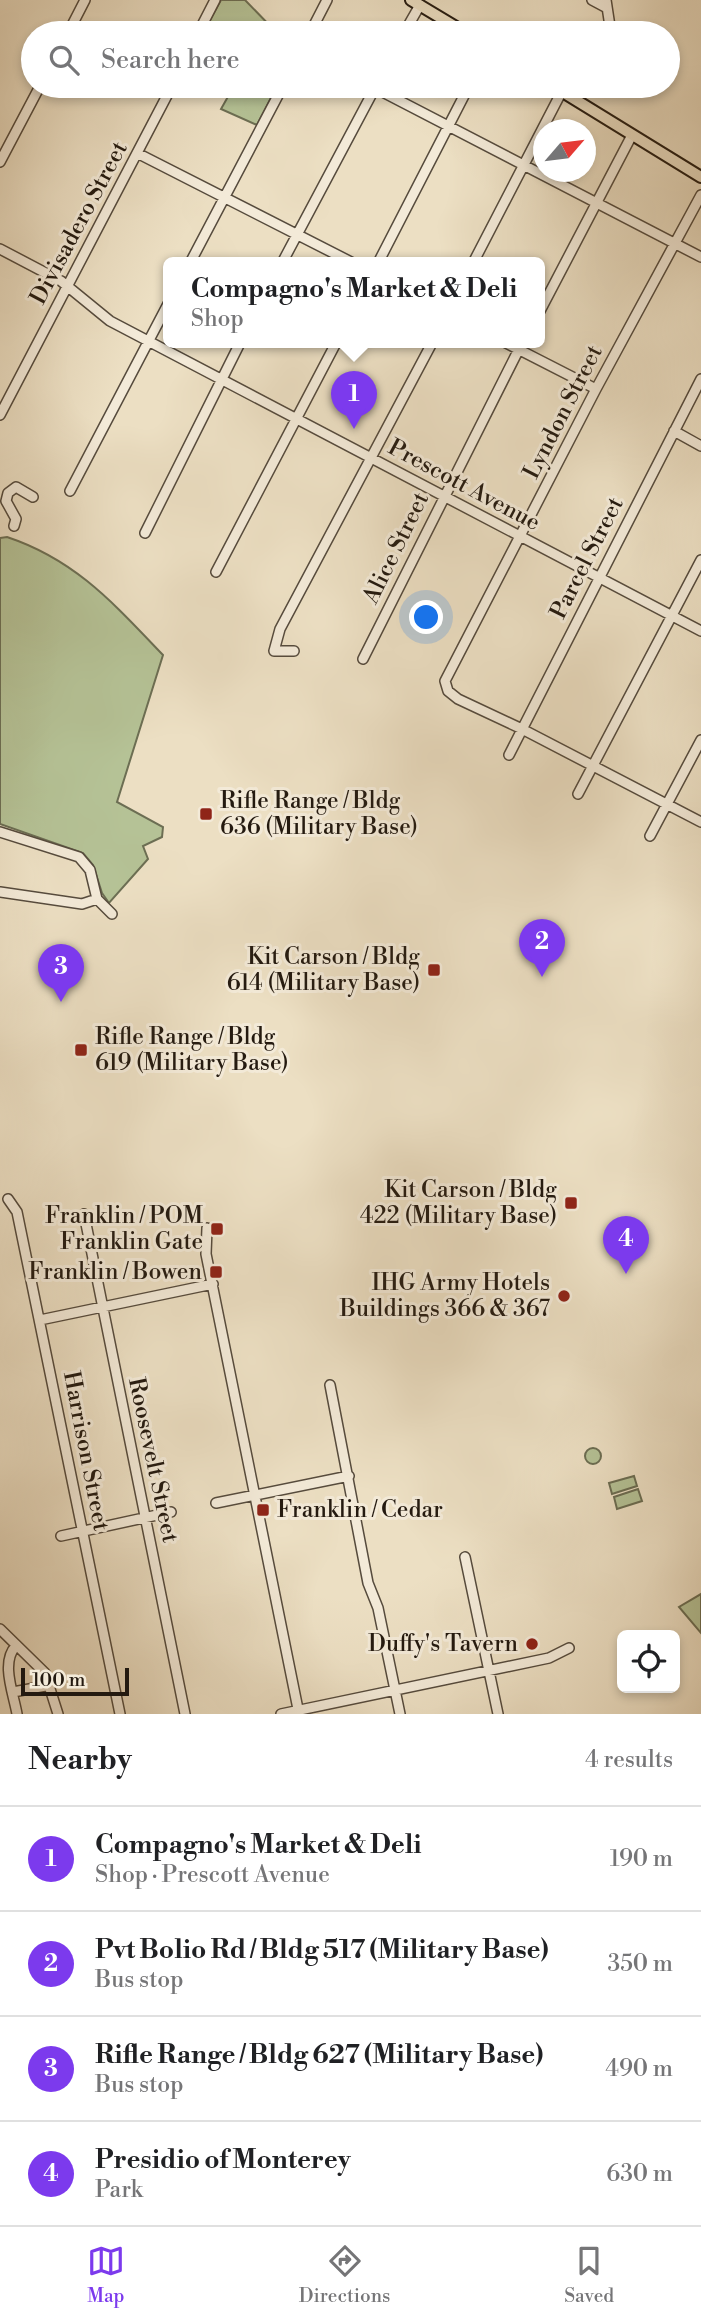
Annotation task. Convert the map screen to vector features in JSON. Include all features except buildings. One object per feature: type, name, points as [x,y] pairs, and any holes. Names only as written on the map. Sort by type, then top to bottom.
[{"type":"main road","points":[[415,3],[446,21]]},
{"type":"main road","points":[[573,98],[701,177]]},
{"type":"street","points":[[74,21],[85,0]]},
{"type":"street","points":[[204,21],[215,0]]},
{"type":"street","points":[[316,21],[327,0]]},
{"type":"street","points":[[593,0],[607,4]]},
{"type":"street","points":[[408,21],[415,3]]},
{"type":"street","points":[[0,162],[34,98]]},
{"type":"street","name":"Divisadero Street","points":[[0,415],[166,98]]},
{"type":"street","points":[[193,257],[277,98]]},
{"type":"street","points":[[286,257],[368,98]]},
{"type":"street","points":[[396,98],[701,257]]},
{"type":"street","points":[[381,257],[462,98]]},
{"type":"street","points":[[477,257],[553,98]]},
{"type":"street","points":[[545,301],[632,135]]},
{"type":"street","points":[[137,153],[342,257]]},
{"type":"street","name":"Lyndon Street","points":[[522,729],[458,699],[446,686],[446,676],[673,242],[701,195]]},
{"type":"street","name":"Prescott Avenue","points":[[0,249],[67,285],[101,316],[701,631]]},
{"type":"street","points":[[71,492],[163,315]]},
{"type":"street","points":[[145,533],[238,348]]},
{"type":"street","points":[[216,572],[333,348]]},
{"type":"street","points":[[294,651],[274,651],[280,629],[429,348]]},
{"type":"street","name":"Alice Street","points":[[363,659],[443,496],[520,348]]},
{"type":"street","points":[[523,348],[596,389]]},
{"type":"street","name":"Parcel Street","points":[[509,755],[701,379]]},
{"type":"street","points":[[674,431],[701,446]]},
{"type":"street","points":[[14,526],[16,519],[6,501],[8,493],[22,488],[33,497]]},
{"type":"street","points":[[578,794],[701,560]]},
{"type":"street","points":[[522,729],[701,822]]},
{"type":"street","points":[[650,836],[701,740]]},
{"type":"street","points":[[0,832],[79,858],[90,870],[97,899],[111,914]]},
{"type":"street","points":[[0,892],[82,904],[97,899]]},
{"type":"street","name":"Harrison Street","points":[[8,1199],[17,1212],[120,1714]]},
{"type":"street","name":"Roosevelt Street","points":[[83,1214],[185,1714]]},
{"type":"street","points":[[206,1228],[206,1254],[298,1712]]},
{"type":"street","points":[[40,1320],[212,1284]]},
{"type":"street","points":[[330,1385],[368,1583],[378,1608],[400,1714]]},
{"type":"street","points":[[216,1503],[349,1476]]},
{"type":"street","points":[[61,1536],[172,1512]]},
{"type":"street","points":[[466,1557],[498,1714]]},
{"type":"street","points":[[0,1629],[36,1661],[51,1685],[58,1714]]},
{"type":"street","points":[[16,1646],[8,1659],[17,1714]]},
{"type":"street","points":[[281,1714],[489,1670],[558,1654],[569,1648]]},
{"type":"street","points":[[13,1692],[51,1685]]},
{"type":"green space","points":[[221,0],[245,0],[265,21],[210,21]]},
{"type":"green space","points":[[227,98],[271,98],[257,125],[221,109]]},
{"type":"green space","points":[[7,537],[54,558],[74,571],[110,601],[163,655],[117,802],[163,827],[162,837],[143,846],[148,859],[109,903],[102,893],[93,865],[83,853],[0,824],[0,538]]},
{"type":"green space","points":[[590,1448],[596,1448],[601,1456],[599,1462],[590,1464],[585,1459],[585,1453]]},
{"type":"green space","points":[[634,1476],[637,1486],[612,1494],[609,1483]]},
{"type":"green space","points":[[638,1489],[642,1501],[617,1509],[614,1497]]},
{"type":"green space","points":[[701,1594],[701,1633],[679,1607]]},
{"type":"place","name":"Compagno's Market & Deli","points":[[354,429]]},
{"type":"place","name":"Rifle Range / Bldg 636 (Military Base)","points":[[206,814]]},
{"type":"place","name":"Kit Carson / Bldg 614 (Military Base)","points":[[434,970]]},
{"type":"place","name":"Pvt Bolio Rd / Bldg 517 (Military Base)","points":[[542,977]]},
{"type":"place","name":"Rifle Range / Bldg 627 (Military Base)","points":[[61,1002]]},
{"type":"place","name":"Rifle Range / Bldg 619 (Military Base)","points":[[81,1050]]},
{"type":"place","name":"Kit Carson / Bldg 422 (Military Base)","points":[[571,1203]]},
{"type":"place","name":"Franklin / POM Franklin Gate","points":[[217,1229]]},
{"type":"place","name":"Franklin / Bowen","points":[[216,1272]]},
{"type":"place","name":"Presidio of Monterey","points":[[626,1274]]},
{"type":"place","name":"IHG Army Hotels Buildings 366 & 367","points":[[564,1296]]},
{"type":"place","name":"Franklin / Cedar","points":[[263,1510]]},
{"type":"place","name":"Duffy's Tavern","points":[[532,1644]]}]
